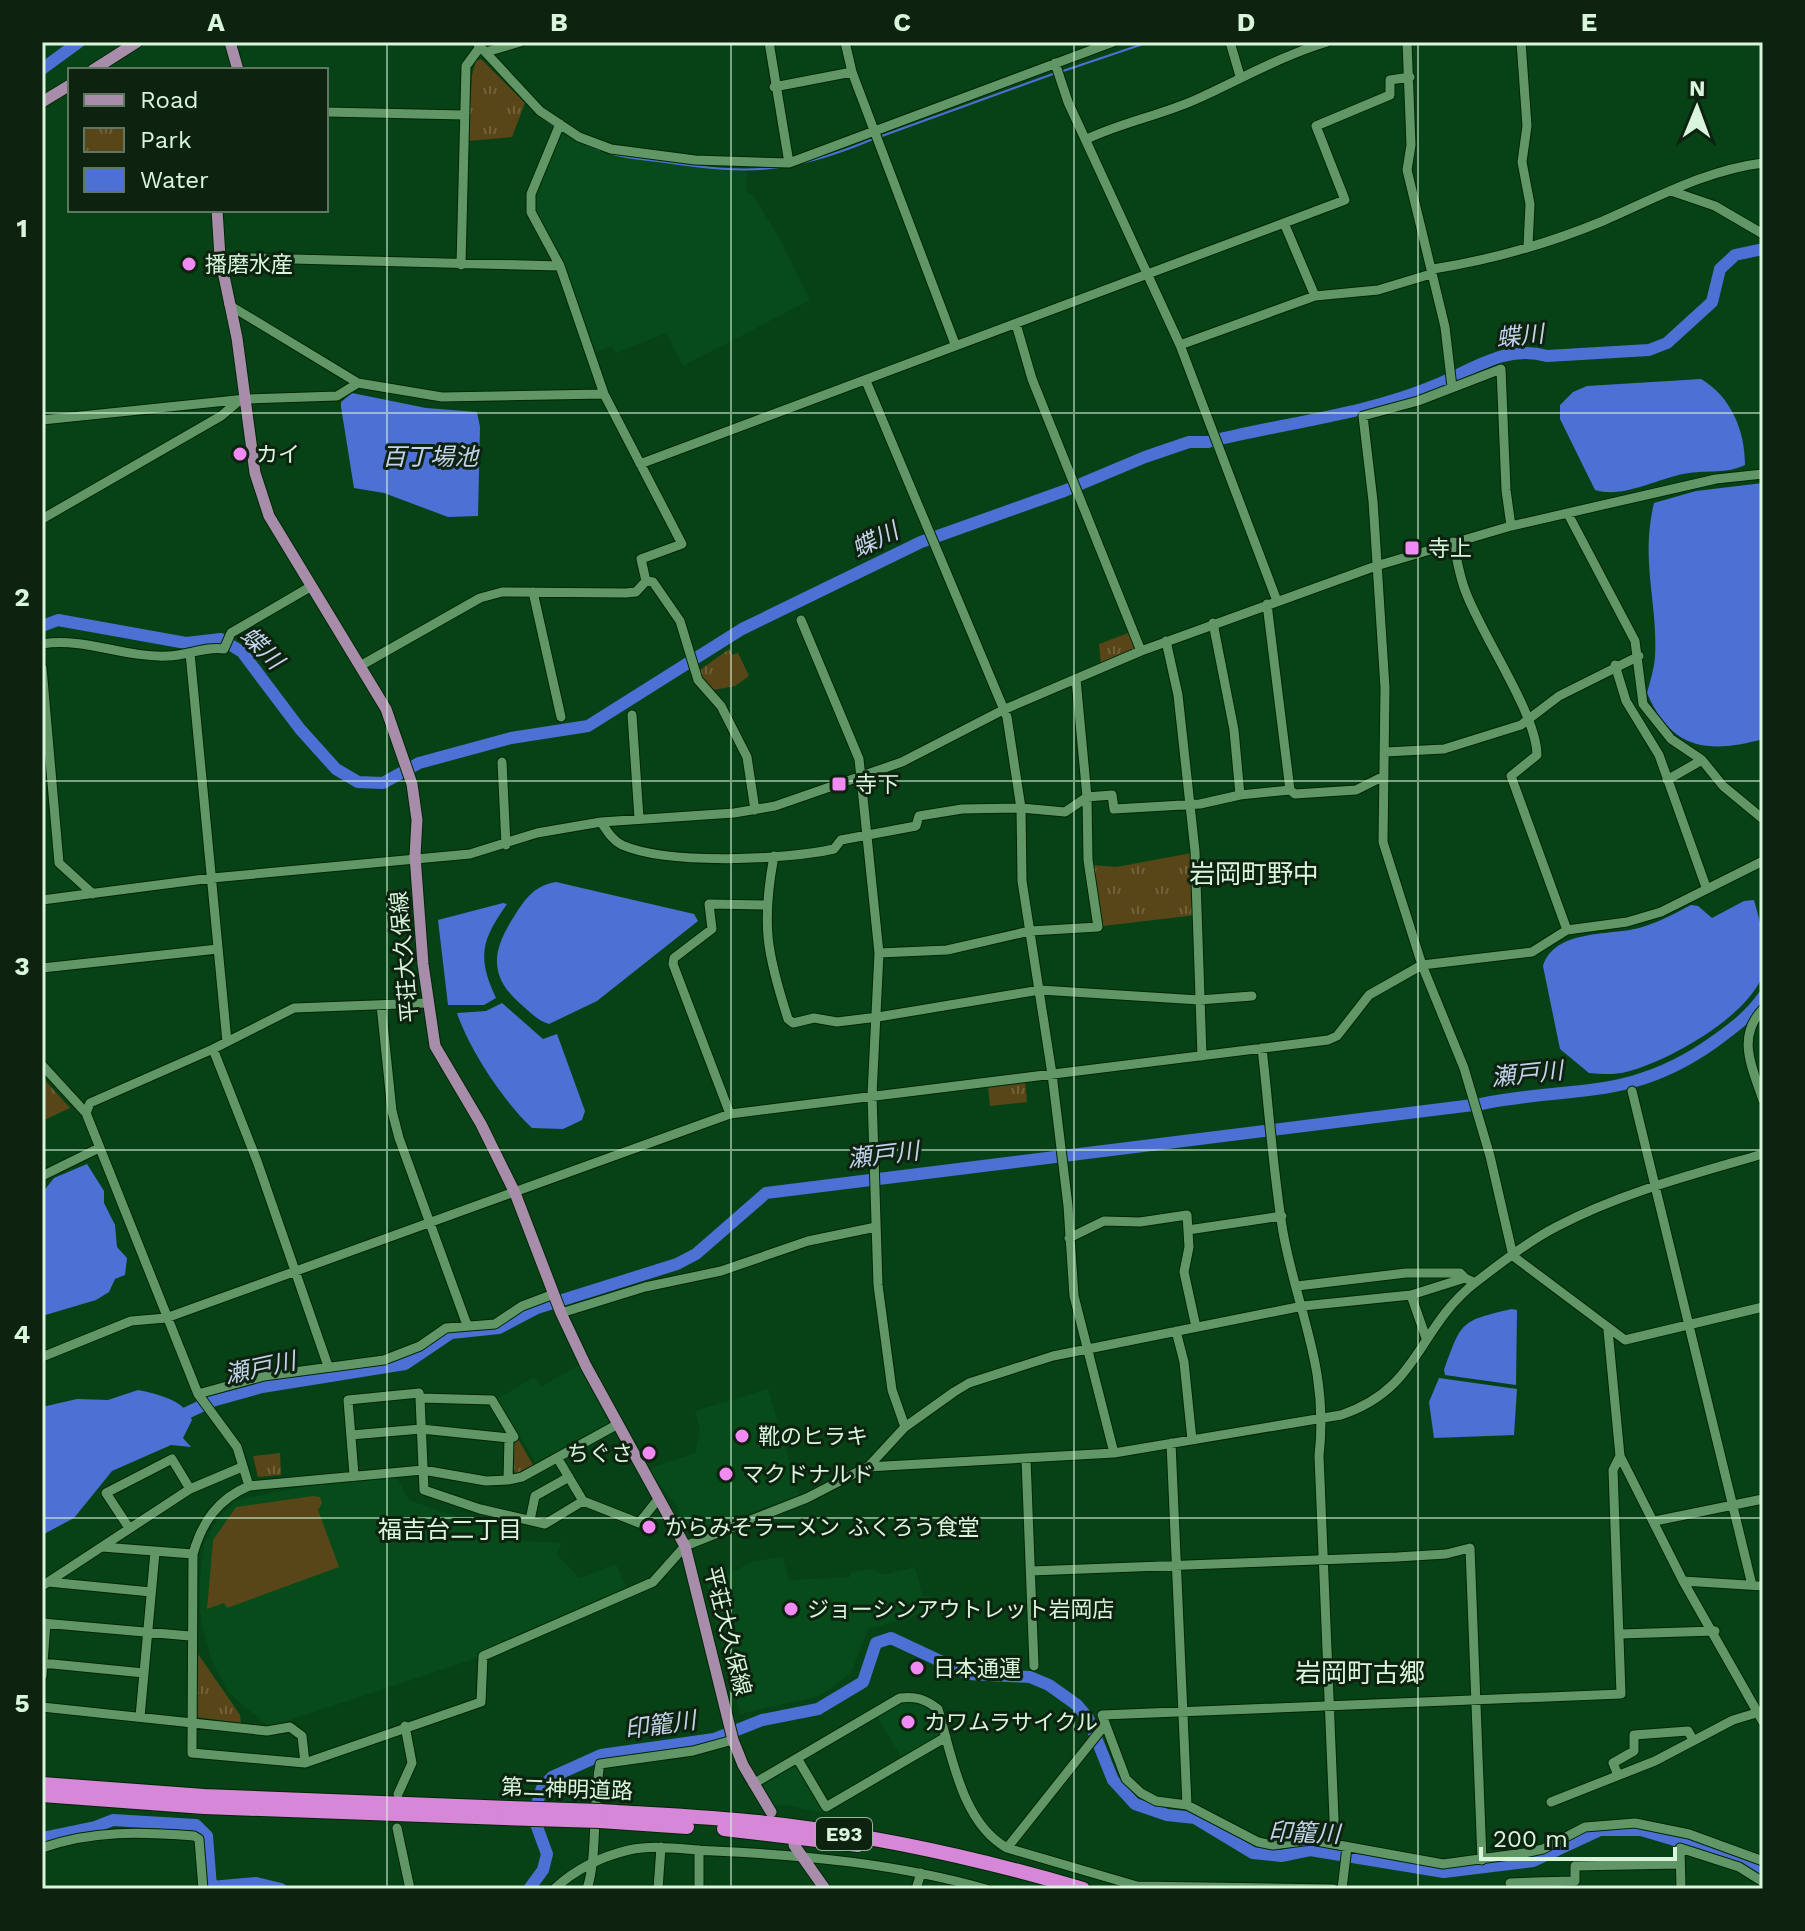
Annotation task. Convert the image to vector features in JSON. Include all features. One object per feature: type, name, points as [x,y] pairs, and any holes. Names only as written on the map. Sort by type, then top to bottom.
[{"type":"highway","name":"第二神明道路","points":[[42,1784],[506,1813]]},
{"type":"highway","name":"第二神明道路","points":[[42,1795],[204,1807],[731,1820],[876,1838],[944,1852],[1083,1889]]},
{"type":"highway","name":"第二神明道路","points":[[600,1816],[874,1847],[938,1859],[1049,1889]]},
{"type":"main road","points":[[96,68],[137,42]]},
{"type":"main road","points":[[230,42],[237,68]]},
{"type":"main road","points":[[42,102],[68,86]]},
{"type":"main road","name":"平荘大久保線","points":[[217,212],[220,257],[255,473],[269,516],[386,709],[411,779],[417,820],[415,856],[427,1003],[435,1046],[481,1124],[515,1193],[558,1303],[618,1424],[685,1546],[732,1735],[753,1784],[771,1812]]},
{"type":"main road","points":[[794,1845],[825,1889]]},
{"type":"street","points":[[461,265],[466,66],[481,47],[520,42]]},
{"type":"street","points":[[769,42],[774,87],[789,163]]},
{"type":"street","points":[[845,42],[852,72],[955,344]]},
{"type":"street","points":[[481,47],[540,111],[579,137],[611,149],[695,160],[789,163],[1055,63],[1096,44],[1113,42]]},
{"type":"street","points":[[1230,42],[1240,76]]},
{"type":"street","points":[[1087,139],[1117,125],[1196,100],[1240,76],[1327,42]]},
{"type":"street","points":[[1407,42],[1411,145],[1407,170],[1445,327],[1452,387]]},
{"type":"street","points":[[1521,42],[1527,126],[1522,162],[1530,204],[1528,246]]},
{"type":"street","points":[[1055,63],[1068,102],[1180,345],[1272,603],[1290,790]]},
{"type":"street","points":[[774,87],[852,72]]},
{"type":"street","points":[[640,464],[1345,200],[1316,126],[1390,95],[1390,80],[1410,77]]},
{"type":"street","points":[[328,112],[464,115]]},
{"type":"street","points":[[560,124],[529,205],[560,266],[604,394],[682,544],[641,559],[646,581]]},
{"type":"street","points":[[1180,345],[1315,296],[1378,290],[1528,246],[1602,221],[1721,170],[1763,163]]},
{"type":"street","points":[[1671,191],[1715,206],[1763,234]]},
{"type":"street","points":[[1284,223],[1315,296]]},
{"type":"street","points":[[220,257],[560,266]]},
{"type":"street","points":[[229,305],[358,383],[442,397],[604,394]]},
{"type":"street","points":[[1016,324],[1032,379],[1141,651]]},
{"type":"street","points":[[1511,526],[1506,490],[1501,369],[1418,401],[1363,416],[1385,688],[1383,842],[1422,965],[1473,1097],[1513,1256],[1625,1340],[1763,1307]]},
{"type":"street","points":[[866,381],[1007,717],[1021,808],[1022,881],[1052,1074],[1068,1206],[1074,1296],[1114,1453]]},
{"type":"street","points":[[42,420],[243,400],[337,396],[358,383]]},
{"type":"street","points":[[42,519],[221,416],[243,400]]},
{"type":"street","points":[[42,900],[415,856],[470,854],[537,833],[601,822],[755,810],[902,762],[1003,710],[1141,651],[1376,566],[1511,526],[1716,479],[1763,474]]},
{"type":"street","points":[[1568,514],[1614,600],[1639,656],[1643,704],[1671,739],[1702,760],[1723,786],[1763,819]]},
{"type":"street","points":[[1453,542],[1465,591],[1528,722],[1537,755],[1511,776],[1567,930]]},
{"type":"street","points":[[360,666],[480,598],[502,592],[636,592],[646,581]]},
{"type":"street","points":[[646,581],[653,582],[680,621],[698,680],[732,725],[747,757],[755,810]]},
{"type":"street","points":[[42,644],[76,641],[137,655],[170,656],[224,649],[231,633],[310,587]]},
{"type":"street","points":[[533,592],[561,717]]},
{"type":"street","points":[[801,620],[855,743],[861,777],[879,953],[872,1095],[882,1323],[892,1390],[905,1427]]},
{"type":"street","points":[[1213,623],[1234,730],[1240,795]]},
{"type":"street","points":[[1166,641],[1178,695],[1200,916],[1202,1056]]},
{"type":"street","points":[[190,653],[227,1042]]},
{"type":"street","points":[[1385,752],[1444,749],[1528,722],[1559,696],[1615,665],[1639,656]]},
{"type":"street","points":[[1615,665],[1626,701],[1653,741],[1706,887]]},
{"type":"street","points":[[42,668],[59,863],[93,894]]},
{"type":"street","points":[[879,953],[947,950],[1030,931],[1098,927],[1088,860],[1087,797],[1076,679]]},
{"type":"street","points":[[632,715],[639,818]]},
{"type":"street","points":[[1667,780],[1702,760]]},
{"type":"street","points":[[502,762],[506,845]]},
{"type":"street","points":[[601,822],[622,844],[651,851],[797,857],[834,849],[841,840],[916,826],[919,816],[939,812],[1021,808],[1065,812],[1087,797],[1112,795],[1114,809],[1189,804],[1290,790],[1295,794],[1356,790],[1384,776]]},
{"type":"street","points":[[774,856],[764,905],[771,967],[788,1019],[793,1023],[814,1018],[837,1022],[878,1017],[1040,990],[1199,1000],[1252,996]]},
{"type":"street","points":[[42,1357],[131,1321],[166,1318],[730,1114],[1202,1056],[1337,1036],[1369,995],[1422,965],[1532,952],[1567,930],[1627,922],[1661,912],[1763,861]]},
{"type":"street","points":[[730,1114],[673,964],[674,958],[712,929],[709,904],[764,905]]},
{"type":"street","points":[[42,968],[218,949]]},
{"type":"street","points":[[86,1113],[90,1103],[213,1049],[294,1008],[427,1003]]},
{"type":"street","points":[[381,1005],[392,1111],[467,1325]]},
{"type":"street","points":[[1763,1009],[1748,1027],[1747,1046],[1763,1100]]},
{"type":"street","points":[[1262,1048],[1282,1216],[1316,1358],[1323,1418],[1319,1456],[1335,1843]]},
{"type":"street","points":[[213,1049],[257,1161],[328,1366]]},
{"type":"street","points":[[42,1065],[86,1113],[198,1394],[237,1447],[249,1486]]},
{"type":"street","points":[[1632,1091],[1734,1505],[1758,1585],[1683,1581]]},
{"type":"street","points":[[42,1176],[99,1148]]},
{"type":"street","points":[[867,1467],[1114,1453],[1323,1418],[1365,1407],[1385,1395],[1404,1376],[1444,1312],[1475,1283],[1566,1222],[1656,1187],[1763,1154]]},
{"type":"street","points":[[1069,1238],[1104,1221],[1140,1222],[1187,1215],[1184,1272],[1196,1327]]},
{"type":"street","points":[[1188,1230],[1282,1216]]},
{"type":"street","points":[[198,1394],[264,1376],[384,1360],[420,1346],[446,1328],[495,1324],[522,1306],[558,1303],[721,1271],[808,1241],[876,1227]]},
{"type":"street","points":[[1297,1286],[1406,1273],[1460,1273],[1475,1283]]},
{"type":"street","points":[[618,1424],[558,1459],[522,1477],[508,1480],[486,1481],[423,1470],[249,1486],[232,1494],[213,1512],[199,1532],[193,1554],[190,1636],[190,1721],[194,1728],[192,1753],[305,1763],[481,1702],[483,1656],[653,1582],[685,1546],[807,1498],[867,1467],[905,1427],[969,1383],[1053,1356],[1303,1306],[1411,1295],[1465,1278]]},
{"type":"street","points":[[1411,1295],[1426,1338]]},
{"type":"street","points":[[1551,1802],[1655,1761],[1692,1738],[1733,1720],[1762,1716],[1683,1581],[1620,1456],[1608,1330]]},
{"type":"street","points":[[1176,1331],[1184,1362],[1192,1440]]},
{"type":"street","points":[[354,1475],[348,1400],[419,1393],[424,1490],[480,1509],[545,1524],[583,1501]]},
{"type":"street","points":[[351,1435],[421,1429],[514,1437],[492,1400],[420,1398]]},
{"type":"street","points":[[508,1480],[509,1438]]},
{"type":"street","points":[[1171,1443],[1187,1805]]},
{"type":"street","points":[[1620,1456],[1613,1470],[1621,1694],[1102,1715],[1104,1726],[1126,1779],[1134,1786],[1156,1801],[1187,1805],[1258,1842],[1273,1845],[1311,1840],[1430,1863],[1482,1860],[1543,1849],[1585,1827],[1635,1823],[1689,1834],[1763,1861]]},
{"type":"street","points":[[129,1528],[106,1493],[172,1459],[190,1489]]},
{"type":"street","points":[[558,1459],[583,1501],[639,1523],[659,1498]]},
{"type":"street","points":[[1026,1459],[1034,1666]]},
{"type":"street","points":[[45,1584],[190,1489],[242,1467]]},
{"type":"street","points":[[530,1520],[535,1496],[569,1477]]},
{"type":"street","points":[[1655,1521],[1763,1499]]},
{"type":"street","points":[[102,1547],[193,1554]]},
{"type":"street","points":[[1031,1571],[1446,1554],[1470,1548],[1482,1860]]},
{"type":"street","points":[[140,1717],[155,1552]]},
{"type":"street","points":[[45,1584],[151,1592]]},
{"type":"street","points":[[42,1676],[44,1623],[190,1636]]},
{"type":"street","points":[[1620,1634],[1715,1631]]},
{"type":"street","points":[[42,1663],[144,1673]]},
{"type":"street","points":[[753,1784],[900,1698],[927,1700],[938,1709],[975,1818],[991,1839],[1007,1848],[1137,1886],[1333,1889]]},
{"type":"street","points":[[42,1707],[267,1731],[290,1727],[302,1736],[305,1763]]},
{"type":"street","points":[[398,1794],[412,1763],[405,1726]]},
{"type":"street","points":[[1007,1848],[1104,1726]]},
{"type":"street","points":[[1618,1775],[1613,1763],[1634,1751],[1634,1735],[1688,1731],[1692,1738]]},
{"type":"street","points":[[587,1889],[592,1861],[593,1797],[600,1764],[693,1751],[732,1735]]},
{"type":"street","points":[[797,1758],[826,1807],[946,1737]]},
{"type":"street","points":[[397,1828],[410,1889]]},
{"type":"street","points":[[42,1848],[70,1838],[106,1837],[120,1831],[194,1836],[199,1839],[203,1889]]},
{"type":"street","points":[[658,1889],[661,1847]]},
{"type":"street","points":[[554,1889],[592,1861],[631,1850],[661,1847],[803,1857],[921,1873],[986,1889]]},
{"type":"street","points":[[1342,1889],[1346,1848]]},
{"type":"street","points":[[1681,1889],[1680,1848],[1739,1867],[1763,1882]]},
{"type":"street","points":[[699,1850],[699,1889]]},
{"type":"street","points":[[1510,1883],[1533,1885],[1575,1881],[1575,1866],[1680,1864]]},
{"type":"street","points":[[916,1889],[921,1873]]},
{"type":"shaded area","points":[[562,133],[607,154],[747,172],[747,194],[752,194],[779,237],[810,300],[683,366],[666,333],[616,353],[612,346],[595,353],[562,259],[542,229],[531,202]]},
{"type":"shaded area","points":[[579,1365],[609,1422],[536,1463],[497,1399],[534,1377],[541,1387]]},
{"type":"shaded area","points":[[768,1389],[799,1495],[695,1533],[683,1527],[677,1507],[648,1469],[695,1453],[700,1430],[695,1411]]},
{"type":"shaded area","points":[[396,1476],[409,1500],[526,1541],[562,1543],[557,1555],[580,1578],[616,1564],[627,1589],[480,1653],[477,1658],[269,1727],[228,1692],[211,1659],[201,1621],[199,1589],[204,1544],[217,1520],[237,1500],[306,1486]]},
{"type":"shaded area","points":[[783,1557],[789,1580],[850,1577],[851,1572],[874,1569],[882,1575],[915,1567],[923,1597],[930,1596],[933,1605],[913,1617],[868,1629],[851,1673],[820,1696],[740,1714],[707,1586],[753,1561]]},
{"type":"shaded area","name":"カワムラサイクル","points":[[902,1701],[923,1704],[931,1709],[937,1716],[941,1734],[902,1758],[876,1715]]},
{"type":"shaded area","points":[[797,1766],[824,1813],[785,1805],[774,1806],[760,1787]]},
{"type":"green space","points":[[481,59],[525,103],[512,137],[468,141],[472,75],[476,61]]},
{"type":"green space","points":[[1131,632],[1136,650],[1101,664],[1099,644]]},
{"type":"green space","points":[[729,649],[732,655],[738,653],[749,676],[735,686],[713,690],[699,675],[700,670]]},
{"type":"green space","points":[[1192,853],[1196,915],[1103,926],[1093,865],[1116,867]]},
{"type":"green space","points":[[42,1077],[70,1108],[42,1121]]},
{"type":"green space","points":[[1025,1081],[1027,1102],[990,1106],[988,1086]]},
{"type":"green space","points":[[518,1439],[533,1465],[515,1474],[511,1442]]},
{"type":"green space","points":[[280,1453],[281,1475],[258,1477],[253,1456]]},
{"type":"green space","points":[[320,1497],[322,1503],[318,1510],[339,1567],[227,1608],[224,1603],[207,1609],[213,1540],[236,1507]]},
{"type":"green space","points":[[196,1651],[240,1715],[241,1723],[196,1717]]},
{"type":"water","points":[[1701,379],[1721,395],[1734,416],[1742,439],[1745,465],[1724,471],[1678,475],[1618,492],[1595,490],[1560,419],[1560,405],[1573,392],[1587,386]]},
{"type":"water","name":"百丁場池","points":[[352,393],[426,408],[477,412],[480,427],[478,516],[448,517],[384,493],[354,488],[341,407],[341,402]]},
{"type":"water","points":[[1763,483],[1763,739],[1725,746],[1694,743],[1680,737],[1668,726],[1647,693],[1655,657],[1649,563],[1654,503],[1696,491]]},
{"type":"water","points":[[556,882],[694,914],[698,921],[597,1001],[549,1024],[512,996],[504,985],[497,964],[501,941],[523,903],[536,890]]},
{"type":"water","points":[[1754,900],[1764,940],[1764,970],[1752,994],[1721,1023],[1662,1059],[1621,1073],[1589,1073],[1560,1049],[1543,966],[1549,954],[1559,946],[1584,936],[1646,926],[1691,905],[1698,906],[1712,918],[1744,901]]},
{"type":"water","points":[[507,904],[487,939],[484,960],[496,998],[484,1005],[448,1005],[438,920]]},
{"type":"water","points":[[502,1003],[543,1039],[557,1034],[585,1111],[582,1120],[563,1129],[532,1128],[488,1074],[457,1013],[486,1011]]},
{"type":"water","points":[[87,1164],[104,1191],[104,1203],[115,1225],[117,1247],[127,1258],[125,1275],[115,1279],[109,1292],[96,1300],[42,1316],[42,1193],[54,1178]]},
{"type":"water","points":[[1517,1310],[1516,1385],[1445,1375],[1455,1341],[1465,1326],[1482,1317]]},
{"type":"water","points":[[1439,1378],[1517,1389],[1514,1435],[1434,1438],[1429,1402]]},
{"type":"water","points":[[138,1390],[170,1399],[183,1407],[192,1420],[183,1438],[191,1447],[171,1445],[112,1471],[74,1518],[42,1535],[42,1407],[77,1399],[108,1400]]},
{"type":"waterway","points":[[42,69],[79,42]]},
{"type":"waterway","points":[[1063,71],[1149,42]]},
{"type":"waterway","points":[[879,137],[1053,74]]},
{"type":"waterway","points":[[543,118],[554,126]]},
{"type":"waterway","points":[[610,153],[722,169],[771,168],[818,159],[873,139]]},
{"type":"waterway","points":[[583,143],[600,150]]},
{"type":"waterway","name":"蝶川","points":[[42,626],[58,620],[186,643],[221,639],[242,652],[300,729],[336,769],[358,782],[383,783],[419,763],[511,738],[588,726],[742,629],[921,542],[1064,491],[1145,457],[1189,442],[1208,442],[1381,404],[1436,385],[1490,360],[1517,353],[1547,356],[1649,350],[1667,343],[1712,302],[1720,269],[1735,255],[1763,249]]},
{"type":"waterway","name":"瀬戸川","points":[[174,1419],[212,1401],[262,1387],[405,1364],[451,1333],[499,1328],[537,1308],[677,1264],[696,1254],[766,1193],[1628,1083],[1684,1061],[1714,1042],[1734,1027],[1763,997]]},
{"type":"waterway","name":"印籠川","points":[[529,1889],[543,1870],[547,1854],[536,1824],[537,1804],[542,1788],[552,1777],[601,1755],[714,1739],[762,1720],[818,1709],[863,1682],[876,1643],[891,1638],[968,1674],[1030,1677],[1049,1685],[1077,1705],[1088,1718],[1113,1780],[1135,1804],[1167,1815],[1195,1818],[1253,1853],[1281,1856],[1310,1850],[1444,1872],[1533,1861],[1600,1830],[1641,1830],[1736,1858],[1763,1875]]},
{"type":"waterway","name":"印籠川","points":[[42,1838],[113,1820],[196,1825],[207,1836],[211,1887],[256,1883],[281,1889]]},
{"type":"place","name":"播磨水産","points":[[189,264]]},
{"type":"place","name":"カイ","points":[[240,454]]},
{"type":"place","name":"寺上","points":[[1412,548]]},
{"type":"place","name":"寺下","points":[[839,784]]},
{"type":"place","name":"靴のヒラキ","points":[[742,1436]]},
{"type":"place","name":"ちぐさ","points":[[649,1453]]},
{"type":"place","name":"マクドナルド","points":[[726,1474]]},
{"type":"place","name":"からみそラーメン ふくろう食堂","points":[[649,1527]]},
{"type":"place","name":"ジョーシンアウトレット岩岡店","points":[[791,1609]]},
{"type":"place","name":"日本通運","points":[[917,1668]]},
{"type":"place","name":"カワムラサイクル","points":[[908,1722]]},
{"type":"district","name":"岩岡町野中","points":[[1254,874]]},
{"type":"district","name":"福吉台二丁目","points":[[450,1530]]},
{"type":"district","name":"岩岡町古郷","points":[[1360,1673]]}]
